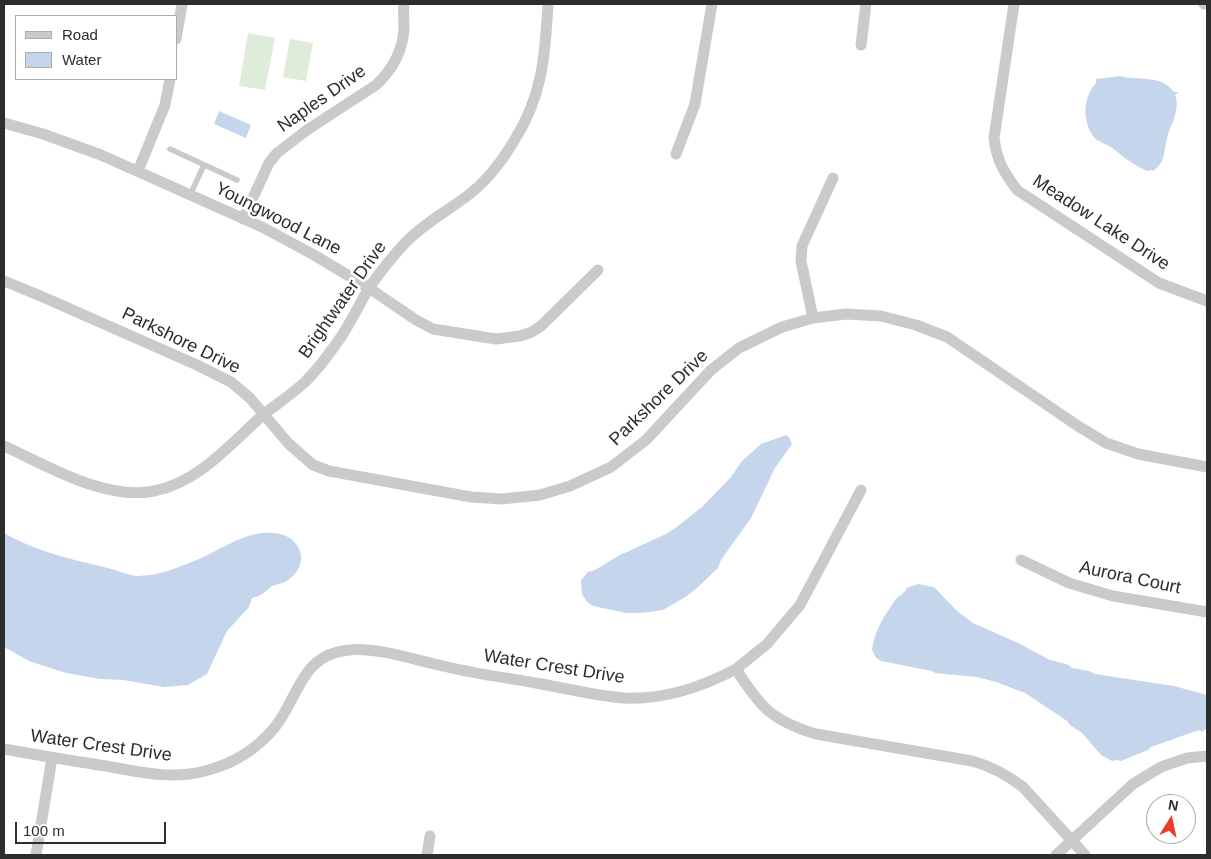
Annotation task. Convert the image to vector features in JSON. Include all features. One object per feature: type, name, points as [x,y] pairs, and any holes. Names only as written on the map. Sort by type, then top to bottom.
[{"type":"street","points":[[178,27],[182,4]]},
{"type":"street","name":"Naples Drive","points":[[243,219],[269,163],[276,153],[385,77],[392,67],[401,46],[404,27],[404,4]]},
{"type":"street","name":"Brightwater Drive","points":[[4,446],[89,484],[111,491],[140,492],[168,487],[198,472],[240,438],[304,382],[328,356],[369,288],[406,241],[469,195],[502,159],[524,124],[537,91],[545,53],[548,4]]},
{"type":"street","points":[[676,154],[695,104],[712,4]]},
{"type":"street","points":[[861,45],[866,4]]},
{"type":"street","name":"Meadow Lake Drive","points":[[1014,4],[994,138],[996,154],[1002,169],[1017,190],[1159,283],[1207,301]]},
{"type":"street","points":[[138,171],[165,105],[170,80]]},
{"type":"street","name":"Youngwood Lane","points":[[4,123],[72,144],[138,171],[289,240],[433,329],[496,339],[510,338],[532,332],[541,326],[598,270]]},
{"type":"street","points":[[813,318],[801,261],[802,246],[833,178]]},
{"type":"street","name":"Parkshore Drive","points":[[4,281],[220,376],[242,390],[288,444],[313,465],[329,472],[471,497],[502,499],[540,495],[570,486],[611,467],[646,440],[711,370],[739,348],[782,327],[813,318],[846,314],[881,316],[947,337],[1106,443],[1138,454],[1207,467]]},
{"type":"street","name":"Water Crest Drive","points":[[4,749],[171,776],[205,772],[223,766],[246,754],[266,737],[289,705],[298,685],[309,670],[330,654],[346,650],[371,651],[512,679],[627,698],[677,692],[714,680],[736,669],[767,644],[800,605],[861,490]]},
{"type":"street","name":"Aurora Court","points":[[1021,560],[1069,583],[1113,596],[1207,612]]},
{"type":"street","points":[[736,669],[760,704],[770,713],[798,728],[816,734],[972,761],[994,769],[1013,779],[1023,787],[1085,855]]},
{"type":"street","points":[[1056,855],[1133,784],[1161,766],[1187,758],[1207,756]]},
{"type":"street","points":[[36,855],[52,758]]},
{"type":"street","points":[[427,855],[430,836]]},
{"type":"lane","points":[[170,149],[237,180]]},
{"type":"lane","points":[[190,195],[204,165]]},
{"type":"green space","points":[[248,33],[275,38],[265,90],[239,86]]},
{"type":"green space","points":[[290,39],[313,43],[306,81],[283,77]]},
{"type":"water","points":[[1120,76],[1156,80],[1169,86],[1174,92],[1179,92],[1175,95],[1177,100],[1176,112],[1167,138],[1163,158],[1159,166],[1153,171],[1138,167],[1097,140],[1089,130],[1086,102],[1096,83],[1096,79]]},
{"type":"water","points":[[219,111],[251,125],[246,138],[214,124]]},
{"type":"water","points":[[786,435],[792,444],[775,468],[751,518],[721,560],[718,568],[698,587],[663,610],[642,613],[626,613],[593,606],[587,602],[582,594],[581,580],[588,572],[674,529],[702,507],[731,477],[742,461],[761,444]]},
{"type":"water","points":[[4,533],[16,540],[54,554],[137,576],[161,573],[176,568],[244,537],[263,533],[280,534],[292,539],[299,549],[301,560],[298,570],[290,579],[252,598],[249,607],[227,631],[207,674],[188,685],[164,687],[66,673],[29,661],[4,647]]},
{"type":"water","points":[[918,584],[934,587],[957,611],[973,623],[1050,660],[1095,674],[1174,686],[1207,695],[1207,728],[1202,732],[1199,730],[1151,747],[1121,761],[1112,761],[1101,755],[1082,733],[1067,721],[1025,693],[977,677],[935,673],[881,661],[876,658],[872,650],[875,636],[881,623],[896,599],[907,588]]}]
